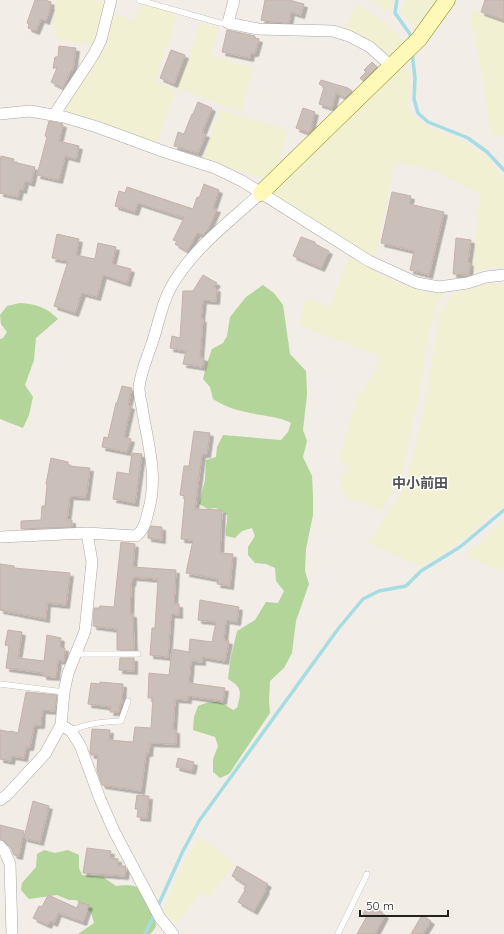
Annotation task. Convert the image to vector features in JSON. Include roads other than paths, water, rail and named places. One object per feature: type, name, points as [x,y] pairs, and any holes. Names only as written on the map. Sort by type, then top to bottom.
[{"type":"street","points":[[54,115],[94,54],[101,40],[110,0]]},
{"type":"street","points":[[234,0],[228,23],[258,29],[333,31],[349,36],[370,47],[391,66]]},
{"type":"street","points":[[0,537],[87,533],[136,536],[141,532],[150,507],[154,481],[139,387],[146,358],[154,338],[159,315],[170,289],[196,253],[261,193],[419,39],[447,0]]},
{"type":"street","points":[[0,114],[30,111],[64,117],[215,168],[242,181],[369,261],[417,284],[438,287],[467,283],[486,277],[504,275]]},
{"type":"street","points":[[0,800],[7,795],[45,754],[61,725],[64,692],[68,673],[85,631],[92,562],[87,533]]},
{"type":"street","points":[[61,725],[72,731],[80,745],[97,792],[114,832],[160,918],[173,934]]},
{"type":"street","points":[[0,846],[5,852],[10,864],[12,934]]},
{"type":"lane","points":[[139,0],[220,23],[228,23]]},
{"type":"lane","points":[[76,654],[138,654]]},
{"type":"lane","points":[[0,684],[64,692]]},
{"type":"lane","points":[[72,731],[78,727],[121,721],[128,701]]},
{"type":"lane","points":[[338,934],[367,874]]},
{"type":"waterway","points":[[397,0],[395,13],[410,34],[411,40]]},
{"type":"waterway","points":[[412,52],[415,78],[414,99],[418,113],[428,122],[468,138],[487,152],[504,170]]},
{"type":"waterway","points":[[157,908],[182,853],[199,821],[338,629],[363,599],[379,591],[406,586],[421,571],[460,547],[504,510]]},
{"type":"waterway","points":[[145,934],[155,913]]},
{"type":"district","name":"中小前田","points":[[420,483]]}]
